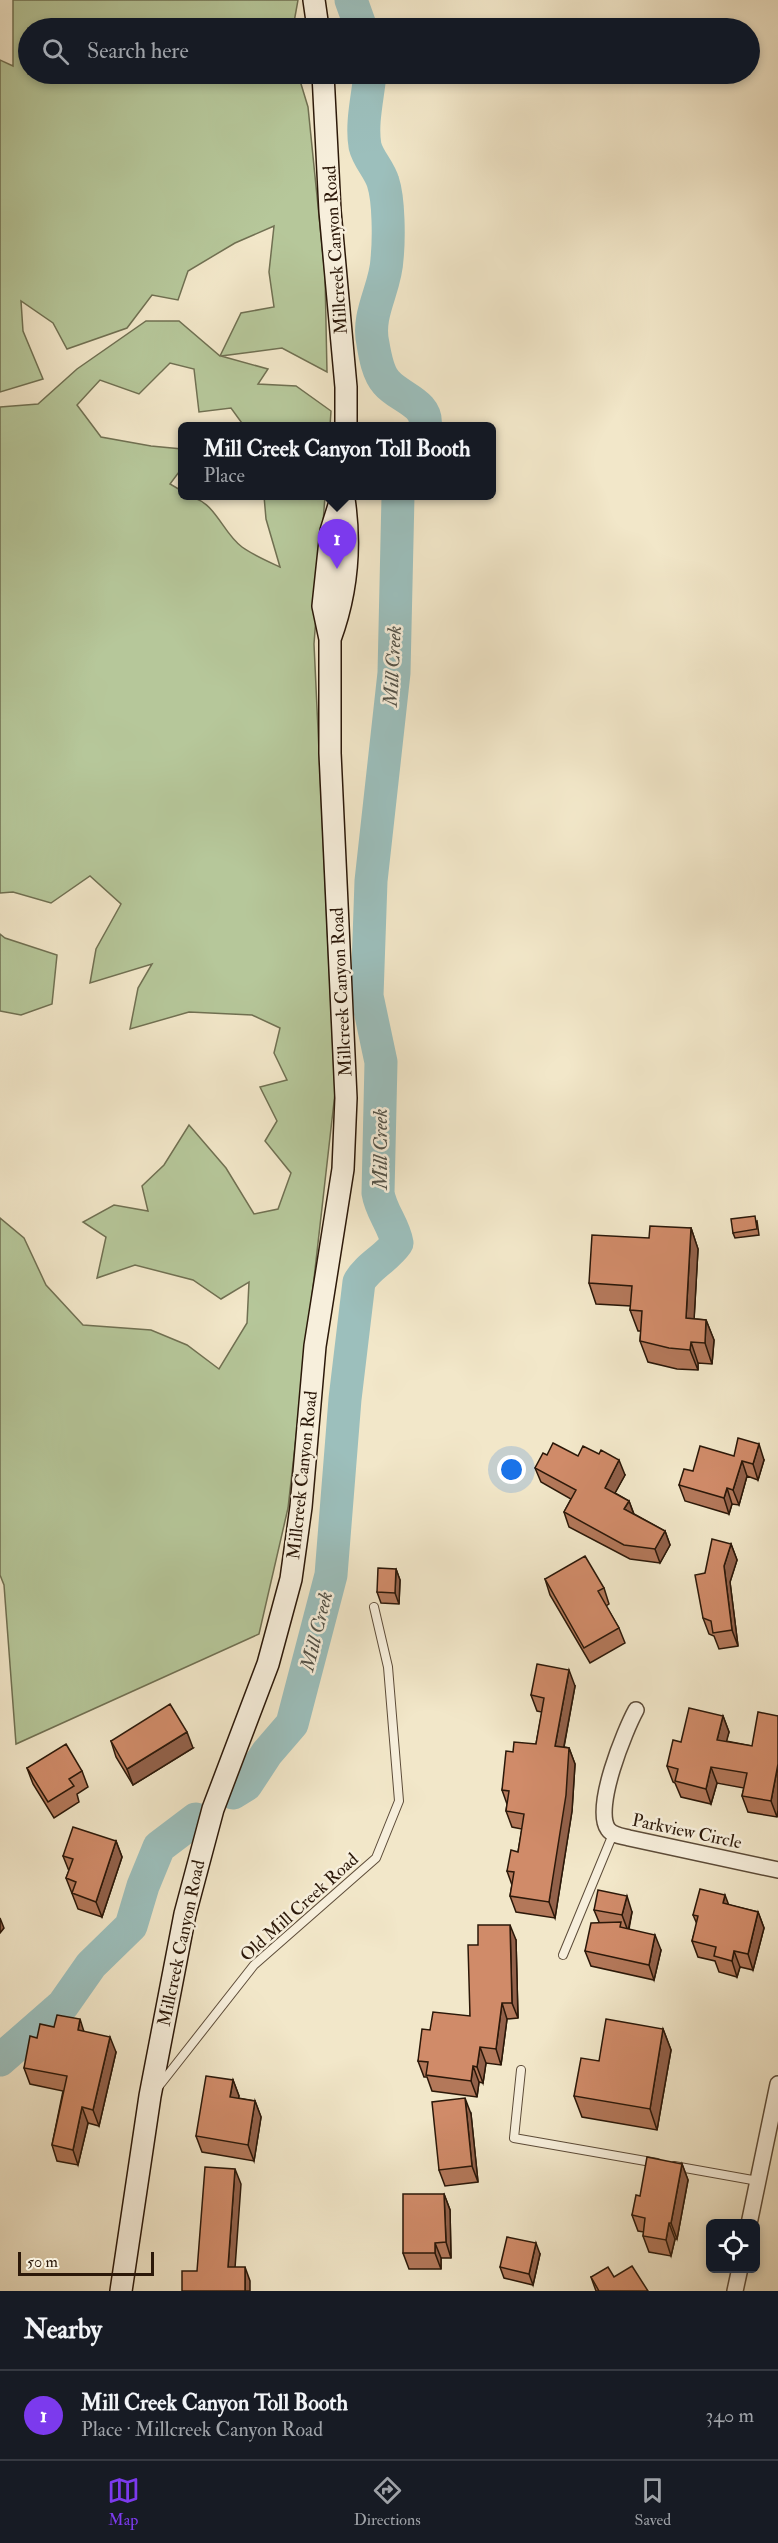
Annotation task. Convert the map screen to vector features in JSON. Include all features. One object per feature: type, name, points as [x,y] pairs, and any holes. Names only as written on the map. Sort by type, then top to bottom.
[{"type":"street","points":[[314,0],[317,18]]},
{"type":"street","name":"Millcreek Canyon Road","points":[[324,84],[330,211],[346,387],[346,422]]},
{"type":"street","name":"Millcreek Canyon Road","points":[[121,2291],[150,2096],[185,1914],[202,1844],[225,1774],[268,1664],[289,1589],[301,1507],[315,1346],[343,1170],[346,1089],[332,787],[330,639],[342,608],[349,533],[344,500]]},
{"type":"street","name":"Parkview Circle","points":[[636,1710],[619,1744],[606,1803],[605,1823],[613,1834],[778,1870]]},
{"type":"street","points":[[751,2219],[778,2084]]},
{"type":"street","points":[[735,2291],[739,2273]]},
{"type":"lane","name":"Old Mill Creek Road","points":[[150,2096],[254,1965],[376,1858],[399,1801],[388,1667],[374,1607]]},
{"type":"lane","points":[[563,1955],[613,1834]]},
{"type":"lane","points":[[521,2070],[514,2138],[759,2181]]},
{"type":"green space","points":[[13,0],[298,0],[295,18],[18,18],[18,84],[301,84],[308,107],[325,275],[327,372],[282,348],[221,356],[268,369],[258,384],[296,386],[331,411],[330,422],[241,422],[231,408],[199,412],[194,369],[170,363],[139,394],[100,380],[77,405],[101,437],[178,449],[178,473],[170,484],[178,489],[178,500],[202,502],[210,508],[242,547],[280,567],[266,519],[264,500],[325,500],[314,644],[335,1093],[288,1508],[259,1634],[16,1744],[4,1585],[0,1575],[0,1218],[24,1238],[46,1285],[83,1325],[151,1330],[187,1345],[219,1369],[247,1323],[249,1282],[221,1299],[193,1280],[135,1265],[97,1278],[106,1237],[83,1222],[114,1205],[148,1211],[142,1186],[164,1165],[189,1125],[226,1168],[254,1214],[278,1209],[291,1173],[265,1141],[277,1121],[260,1087],[287,1080],[274,1053],[280,1028],[252,1015],[189,1012],[130,1029],[138,988],[152,964],[90,983],[96,949],[121,904],[90,876],[51,903],[13,892],[0,893],[0,407],[38,404],[77,369],[146,321],[179,321],[220,356],[241,313],[274,307],[269,272],[274,226],[235,243],[188,271],[178,300],[152,295],[127,328],[67,349],[53,323],[21,301],[23,331],[43,379],[0,392],[0,60],[13,66]]},
{"type":"green space","points":[[0,934],[5,938],[57,955],[52,1004],[21,1015],[0,1011]]},
{"type":"building","points":[[755,1216],[757,1229],[733,1233],[731,1219]]},
{"type":"building","points":[[650,1226],[691,1228],[686,1318],[706,1320],[705,1343],[691,1342],[690,1350],[640,1341],[642,1311],[630,1310],[632,1286],[589,1283],[592,1235],[649,1238]]},
{"type":"building","points":[[738,1438],[759,1444],[753,1464],[742,1461],[733,1490],[727,1488],[724,1498],[679,1485],[684,1469],[693,1471],[700,1446],[734,1456]]},
{"type":"building","points":[[553,1443],[578,1456],[583,1446],[599,1454],[601,1450],[619,1460],[605,1488],[629,1501],[624,1509],[665,1531],[655,1549],[624,1545],[564,1512],[576,1490],[535,1468],[543,1453],[547,1455]]},
{"type":"building","points":[[712,1539],[731,1544],[724,1566],[732,1630],[713,1633],[711,1621],[703,1618],[695,1575],[705,1573]]},
{"type":"building","points":[[585,1556],[604,1588],[598,1591],[619,1628],[584,1648],[545,1579]]},
{"type":"building","points":[[378,1568],[396,1569],[395,1593],[377,1592]]},
{"type":"building","points":[[537,1664],[569,1670],[555,1746],[569,1748],[566,1795],[549,1902],[510,1896],[514,1872],[507,1871],[511,1850],[518,1852],[524,1814],[506,1811],[509,1791],[502,1790],[506,1751],[513,1752],[514,1742],[536,1744],[544,1698],[531,1695]]},
{"type":"building","points":[[170,1704],[187,1732],[127,1769],[111,1741]]},
{"type":"building","points":[[689,1708],[723,1716],[717,1740],[752,1746],[758,1712],[778,1716],[778,1764],[771,1801],[742,1796],[747,1773],[711,1767],[706,1789],[675,1781],[678,1769],[667,1766],[673,1740],[681,1742]]},
{"type":"building","points":[[66,1744],[82,1771],[69,1779],[74,1786],[48,1802],[27,1768]]},
{"type":"building","points":[[73,1827],[116,1841],[96,1902],[72,1893],[76,1882],[66,1878],[73,1859],[63,1856]]},
{"type":"building","points":[[700,1889],[725,1895],[723,1903],[758,1912],[748,1954],[734,1951],[732,1961],[714,1956],[716,1947],[692,1941],[698,1916],[693,1915]]},
{"type":"building","points":[[598,1890],[627,1896],[622,1915],[594,1910]]},
{"type":"building","points":[[621,1922],[620,1927],[655,1935],[649,1965],[585,1951],[591,1923]]},
{"type":"building","points":[[478,1925],[510,1925],[512,2003],[502,2003],[496,2049],[480,2047],[477,2067],[473,2066],[471,2081],[426,2075],[428,2062],[418,2061],[422,2029],[430,2030],[433,2012],[470,2016],[468,1945],[478,1945]]},
{"type":"building","points":[[57,2015],[80,2019],[78,2030],[110,2037],[93,2110],[82,2107],[73,2150],[52,2145],[67,2076],[24,2068],[30,2036],[37,2038],[40,2024],[54,2027]]},
{"type":"building","points":[[606,2019],[663,2029],[650,2109],[574,2096],[581,2058],[599,2061]]},
{"type":"building","points":[[206,2076],[233,2080],[230,2097],[255,2101],[248,2145],[196,2136]]},
{"type":"building","points":[[465,2098],[472,2166],[439,2170],[432,2102]]},
{"type":"building","points":[[647,2157],[682,2164],[666,2240],[643,2236],[645,2218],[632,2215],[636,2195],[640,2196]]},
{"type":"building","points":[[205,2167],[235,2169],[228,2267],[245,2267],[245,2291],[182,2291],[182,2271],[197,2271]]},
{"type":"building","points":[[403,2194],[444,2194],[446,2242],[435,2243],[435,2253],[403,2253]]},
{"type":"building","points":[[507,2237],[536,2243],[529,2274],[500,2267]]},
{"type":"building","points":[[632,2266],[648,2291],[599,2291],[591,2277],[608,2267],[614,2277]]},
{"type":"waterway","name":"Mill Creek","points":[[351,0],[357,18]]},
{"type":"waterway","name":"Mill Creek","points":[[369,84],[364,119],[365,146],[383,182],[388,231],[386,270],[372,322],[373,344],[377,364],[383,378],[392,388],[418,406],[425,422]]},
{"type":"waterway","name":"Mill Creek","points":[[233,1793],[246,1785],[267,1753],[292,1724],[331,1575],[345,1399],[359,1282],[367,1271],[388,1254],[397,1243],[378,1193],[381,1062],[367,996],[371,881],[394,673],[398,500]]},
{"type":"waterway","name":"Mill Creek","points":[[0,2060],[63,2005],[91,1965],[131,1926],[143,1886],[159,1847],[196,1819]]},
{"type":"place","name":"Mill Creek Canyon Toll Booth","points":[[337,569]]}]
